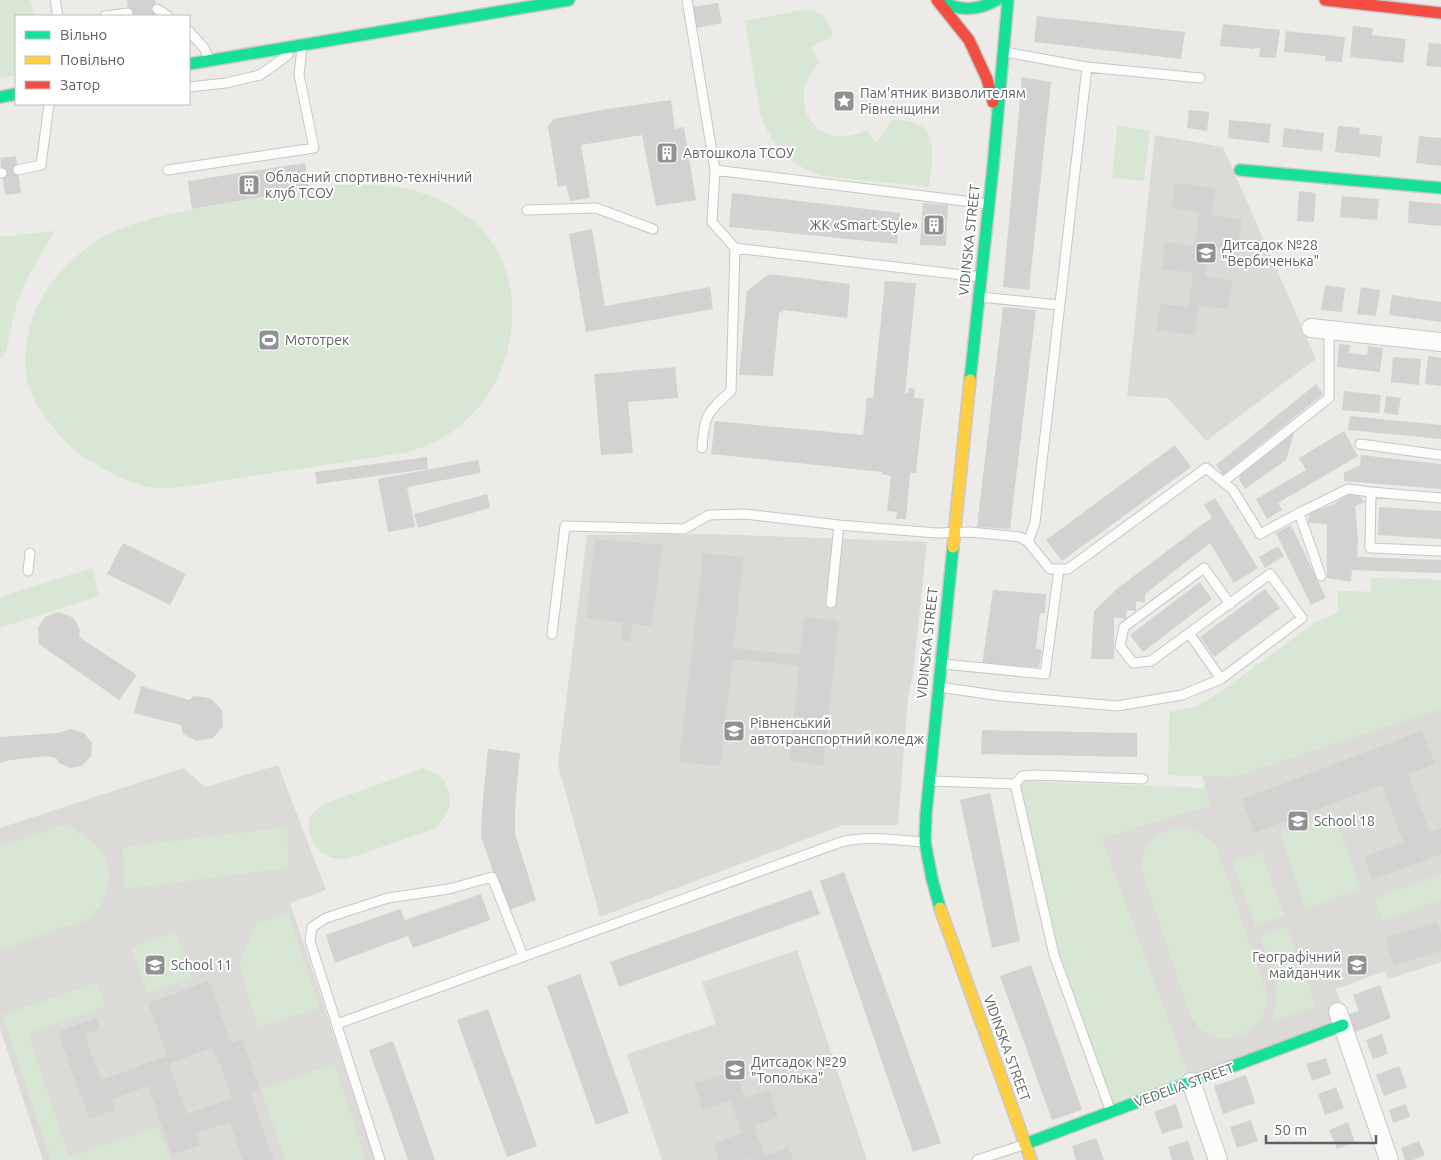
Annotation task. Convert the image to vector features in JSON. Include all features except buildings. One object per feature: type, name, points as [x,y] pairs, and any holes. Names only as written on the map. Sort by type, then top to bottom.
[{"type":"main road","points":[[190,64],[302,44],[474,7],[569,0]]},
{"type":"main road","points":[[938,0],[946,5],[960,9],[974,10],[987,6],[997,0]]},
{"type":"main road","name":"VIDINSKA STREET","points":[[938,0],[969,40],[987,78],[996,114]]},
{"type":"main road","name":"VIDINSKA STREET","points":[[1008,0],[989,204],[928,781],[925,842],[940,908],[1031,1160]]},
{"type":"main road","points":[[1325,0],[1441,13]]},
{"type":"main road","points":[[0,98],[15,94]]},
{"type":"main road","points":[[1240,170],[1441,188]]},
{"type":"main road","name":"VEDELIA STREET","points":[[1025,1144],[1191,1082],[1340,1019]]},
{"type":"street","points":[[1311,328],[1441,342]]},
{"type":"street","name":"VEDELIA STREET","points":[[1340,1019],[1389,1160]]},
{"type":"street","points":[[1191,1082],[1218,1160]]},
{"type":"lane","points":[[55,0],[58,15]]},
{"type":"lane","points":[[688,0],[715,170],[712,222],[735,248],[980,277]]},
{"type":"lane","points":[[157,9],[166,15]]},
{"type":"lane","points":[[111,15],[128,12]]},
{"type":"lane","points":[[190,32],[204,48],[210,60]]},
{"type":"lane","points":[[190,87],[226,83],[260,75],[302,44]]},
{"type":"lane","points":[[168,170],[314,148],[299,75],[302,44]]},
{"type":"lane","points":[[1003,52],[1087,67],[1200,78]]},
{"type":"lane","points":[[1028,542],[1034,523],[1087,67]]},
{"type":"lane","points":[[18,170],[41,165],[49,105]]},
{"type":"lane","points":[[715,170],[989,204]]},
{"type":"lane","points":[[527,210],[596,208],[653,229]]},
{"type":"lane","points":[[702,448],[703,426],[711,409],[731,391],[735,248]]},
{"type":"lane","points":[[978,297],[1059,305]]},
{"type":"lane","points":[[1223,482],[1329,398],[1330,329]]},
{"type":"lane","points":[[1360,444],[1441,455]]},
{"type":"lane","points":[[552,634],[565,526],[684,529],[708,515],[745,514],[840,525],[936,533],[954,532],[1020,537],[1028,542],[1050,569],[1068,569],[1206,468],[1233,490],[1260,534],[1348,488],[1370,492],[1441,498]]},
{"type":"lane","points":[[1370,492],[1370,548],[1441,551]]},
{"type":"lane","points":[[1299,513],[1321,576]]},
{"type":"lane","points":[[831,603],[840,525]]},
{"type":"lane","points":[[28,571],[30,553]]},
{"type":"lane","points":[[938,687],[1001,696],[1117,706],[1182,695],[1221,679],[1302,618],[1270,574],[1230,604],[1151,661],[1133,662],[1120,646],[1124,628],[1204,568],[1230,604]]},
{"type":"lane","points":[[940,664],[1045,674],[1058,569]]},
{"type":"lane","points":[[1189,633],[1221,679]]},
{"type":"lane","points":[[1015,784],[1022,776],[1036,775],[1143,779]]},
{"type":"lane","points":[[928,781],[1015,784]]},
{"type":"lane","points":[[1015,784],[1054,955],[1111,1112]]},
{"type":"lane","points":[[336,1024],[841,842],[856,838],[871,838],[925,842]]},
{"type":"lane","points":[[380,1160],[310,941],[312,927],[326,918],[388,898],[449,889],[492,877],[522,956]]},
{"type":"lane","points":[[977,1160],[1025,1144]]},
{"type":"shaded area","name":"Дитсадок №28 \"Вербиченька\"","points":[[1155,135],[1223,147],[1316,359],[1206,441],[1168,398],[1127,396]]},
{"type":"shaded area","name":"Рівненський автотранспортний коледж","points":[[713,534],[927,542],[913,674],[908,697],[898,825],[843,825],[600,917],[558,765],[587,535]]},
{"type":"shaded area","name":"School 18","points":[[1371,578],[1441,580],[1441,962],[1388,979],[1385,971],[1336,989],[1343,1009],[1339,1024],[1190,1080],[1101,838],[1210,805],[1202,776],[1168,775],[1170,712],[1195,707],[1215,696],[1315,623],[1338,613],[1338,591],[1372,592]]},
{"type":"shaded area","name":"School 11","points":[[278,765],[326,890],[290,903],[375,1160],[43,1160],[0,1028],[0,828],[183,768],[205,787]]},
{"type":"shaded area","name":"Дитсадок №29 \"Тополька\"","points":[[797,950],[867,1160],[662,1160],[627,1054],[716,1024],[702,982]]},
{"type":"green space","points":[[0,0],[30,0],[34,15],[15,15],[15,75],[0,78]]},
{"type":"green space","points":[[803,10],[816,11],[824,17],[830,26],[833,38],[820,42],[811,48],[820,62],[809,77],[804,92],[805,107],[810,120],[820,129],[833,135],[849,136],[867,130],[875,142],[884,133],[891,120],[911,122],[920,126],[927,132],[932,149],[929,187],[822,176],[791,160],[775,143],[760,112],[745,21]]},
{"type":"green space","points":[[1117,126],[1150,130],[1144,181],[1112,178]]},
{"type":"green space","name":"Мототрек","points":[[338,185],[387,186],[417,191],[432,196],[477,224],[495,246],[506,272],[512,299],[512,326],[507,354],[497,380],[482,404],[462,424],[437,441],[409,452],[164,488],[141,485],[126,480],[84,457],[72,448],[49,422],[36,402],[28,382],[25,363],[33,316],[48,288],[69,263],[95,242],[124,227],[142,221],[196,209]]},
{"type":"green space","points":[[54,231],[19,297],[6,351],[2,358],[0,358],[0,237]]},
{"type":"green space","points":[[92,568],[99,596],[0,628],[0,597]]},
{"type":"green space","points":[[1371,578],[1441,580],[1441,709],[1234,777],[1168,775],[1170,712],[1195,707],[1215,696],[1315,623],[1338,613],[1338,591],[1372,592]]},
{"type":"green space","points":[[424,768],[442,778],[450,798],[448,812],[434,829],[344,860],[326,855],[317,849],[310,835],[309,819],[323,804]]},
{"type":"green space","points":[[1023,781],[1205,788],[1210,805],[1101,838],[1190,1080],[1113,1108],[1058,954],[1019,786]]},
{"type":"green space","points":[[1334,814],[1361,889],[1306,909],[1280,833]]},
{"type":"green space","points":[[63,825],[86,836],[102,852],[107,862],[109,873],[108,885],[103,901],[95,912],[85,920],[0,950],[0,847]]},
{"type":"green space","points":[[287,827],[289,868],[124,889],[123,847]]},
{"type":"green space","points":[[1176,827],[1188,828],[1198,832],[1207,837],[1216,846],[1267,994],[1264,1012],[1257,1024],[1251,1030],[1236,1037],[1220,1038],[1211,1036],[1204,1032],[1191,1017],[1141,867],[1145,852],[1151,841],[1161,833]]},
{"type":"green space","points":[[1261,852],[1284,916],[1255,926],[1233,862]]},
{"type":"green space","points":[[1441,874],[1441,900],[1383,921],[1375,899]]},
{"type":"green space","points":[[288,913],[320,1008],[258,1027],[239,964],[256,924]]},
{"type":"green space","points":[[1287,927],[1316,1007],[1272,1021],[1276,1002],[1276,983],[1260,936]]},
{"type":"green space","points":[[175,932],[192,978],[148,994],[131,948]]},
{"type":"green space","points":[[97,983],[105,1007],[28,1034],[69,1157],[158,1127],[170,1160],[51,1160],[2,1015]]},
{"type":"green space","points":[[334,1064],[366,1160],[285,1160],[261,1089]]},
{"type":"traffic: fast","points":[[190,64],[569,0]]},
{"type":"traffic: fast","points":[[940,0],[954,7],[968,9],[990,4],[997,0]]},
{"type":"traffic: fast","points":[[970,380],[993,167],[1008,0]]},
{"type":"traffic: fast","points":[[0,97],[15,94]]},
{"type":"traffic: fast","points":[[1240,170],[1441,188]]},
{"type":"traffic: fast","points":[[940,908],[925,842],[926,814],[953,547]]},
{"type":"traffic: fast","points":[[1025,1144],[1343,1025]]},
{"type":"traffic: slow","points":[[953,547],[970,380]]},
{"type":"traffic: slow","points":[[940,908],[1031,1160]]},
{"type":"traffic: jam","points":[[937,0],[969,40],[987,79],[993,102]]},
{"type":"traffic: jam","points":[[1325,0],[1441,13]]},
{"type":"place","name":"Пам'ятник визволителям Рівненщини","points":[[844,101]]},
{"type":"place","name":"Автошкола ТСОУ","points":[[667,153]]},
{"type":"place","name":"Обласний спортивно-технічний клуб ТСОУ","points":[[249,185]]},
{"type":"place","name":"ЖК «Smart Style»","points":[[934,225]]},
{"type":"place","name":"Дитсадок №28 \"Вербиченька\"","points":[[1206,253]]},
{"type":"place","name":"Мототрек","points":[[269,340]]},
{"type":"place","name":"Рівненський автотранспортний коледж","points":[[734,731]]},
{"type":"place","name":"School 18","points":[[1298,821]]},
{"type":"place","name":"School 11","points":[[155,965]]},
{"type":"place","name":"Географічний майданчик","points":[[1357,965]]},
{"type":"place","name":"Дитсадок №29 \"Тополька\"","points":[[735,1070]]}]
